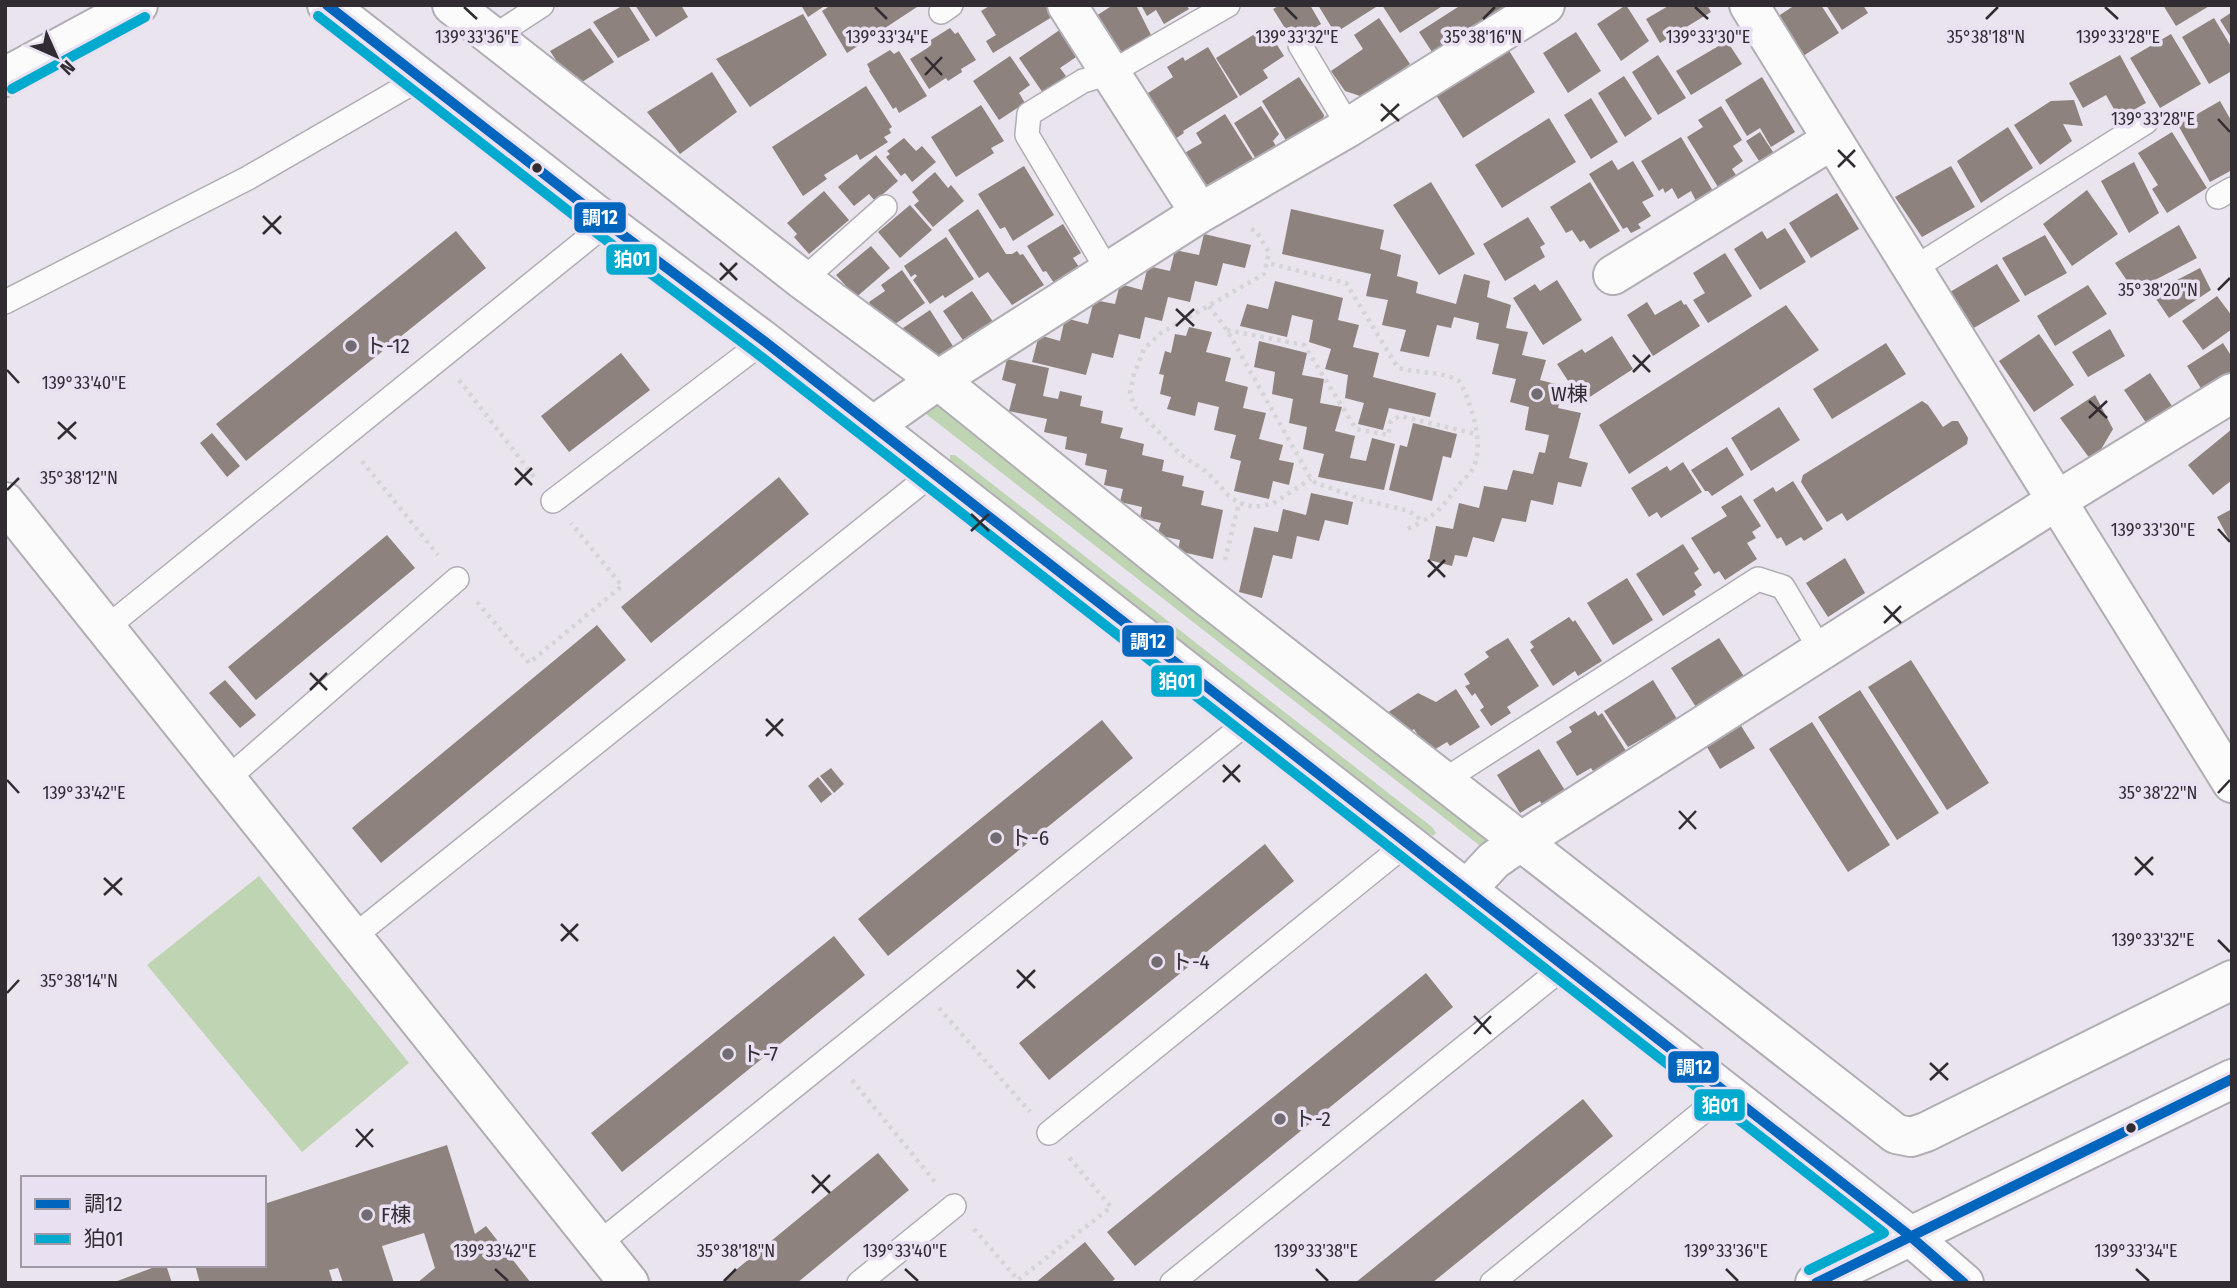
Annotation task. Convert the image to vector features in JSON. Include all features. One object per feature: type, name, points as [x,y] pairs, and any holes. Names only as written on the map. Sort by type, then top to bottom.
[{"type":"street","points":[[5,77],[138,5]]},
{"type":"street","points":[[327,5],[607,223],[764,341],[1727,1092],[1910,1236],[1964,1283]]},
{"type":"street","points":[[452,5],[803,280],[937,380],[1209,598],[1896,1134],[1911,1137],[2232,980]]},
{"type":"street","points":[[1067,5],[1200,213]]},
{"type":"street","points":[[873,426],[937,380],[1200,213],[1349,127],[1545,5]]},
{"type":"street","points":[[1749,5],[2232,783]]},
{"type":"street","points":[[1613,275],[1832,140]]},
{"type":"street","points":[[1466,890],[1493,860],[1520,842],[2056,501],[2232,393]]},
{"type":"street","points":[[5,502],[629,1283]]},
{"type":"street","points":[[1815,1283],[2232,1079]]},
{"type":"lane","points":[[493,37],[542,5]]},
{"type":"lane","points":[[1108,271],[1027,135],[1029,114],[1083,81],[1110,74],[1228,5]]},
{"type":"lane","points":[[1300,45],[1349,127]]},
{"type":"lane","points":[[5,302],[248,178],[421,78]]},
{"type":"lane","points":[[1913,269],[2146,122]]},
{"type":"lane","points":[[803,280],[885,207]]},
{"type":"lane","points":[[106,628],[607,223]]},
{"type":"lane","points":[[553,501],[764,341]]},
{"type":"lane","points":[[354,937],[933,473]]},
{"type":"lane","points":[[227,779],[457,579]]},
{"type":"lane","points":[[1443,781],[1758,579],[1783,587],[1821,651]]},
{"type":"lane","points":[[598,1244],[1249,721]]},
{"type":"lane","points":[[1049,1133],[1406,844]]},
{"type":"lane","points":[[1172,1283],[1565,966]]},
{"type":"lane","points":[[1492,1283],[1727,1092]]},
{"type":"lane","points":[[859,1283],[954,1206]]},
{"type":"path","points":[[1200,213],[1256,230],[1269,252],[1268,263],[1264,274],[1161,333],[1144,349],[1130,393],[1135,407],[1180,454],[1207,472],[1239,503],[1254,507],[1272,504],[1311,479]]},
{"type":"path","points":[[1268,263],[1346,283],[1398,368],[1411,372],[1434,372],[1459,381],[1470,398],[1476,434],[1473,469],[1435,514],[1408,529]]},
{"type":"path","points":[[1209,306],[1227,330],[1311,479],[1364,500],[1409,511],[1423,521]]},
{"type":"path","points":[[1227,330],[1304,345],[1356,429],[1388,435],[1391,421],[1400,416],[1476,434]]},
{"type":"path","points":[[342,437],[529,663],[622,586],[441,358]]},
{"type":"path","points":[[1223,567],[1239,503]]},
{"type":"path","points":[[832,1057],[1018,1280],[1111,1207],[920,986]]},
{"type":"green space","points":[[939,403],[1493,836],[1488,852],[921,410]]},
{"type":"green space","points":[[950,455],[955,455],[1432,827],[1436,833],[1433,836],[1425,831],[950,461]]},
{"type":"green space","points":[[259,876],[409,1063],[302,1152],[147,965]]},
{"type":"building","points":[[628,5],[650,40],[618,58],[593,22]]},
{"type":"building","points":[[635,5],[681,5],[688,17],[656,37]]},
{"type":"building","points":[[801,5],[826,5],[808,17]]},
{"type":"building","points":[[831,5],[920,5],[847,53],[822,11]]},
{"type":"building","points":[[991,5],[1045,5],[1052,17],[993,53],[986,41],[996,35],[981,11]]},
{"type":"building","points":[[1113,5],[1136,5],[1151,35],[1122,53],[1118,47],[1113,50],[1096,16]]},
{"type":"building","points":[[1141,5],[1186,5],[1189,9],[1164,24],[1156,10],[1147,16]]},
{"type":"building","points":[[1280,5],[1310,5],[1321,24],[1293,41],[1273,9]]},
{"type":"building","points":[[1318,5],[1375,5],[1376,7],[1335,33]]},
{"type":"building","points":[[1382,5],[1444,5],[1400,33]]},
{"type":"building","points":[[1461,5],[1514,5],[1434,55],[1419,32]]},
{"type":"building","points":[[1626,5],[1649,41],[1621,61],[1597,24]]},
{"type":"building","points":[[1670,5],[1707,5],[1711,12],[1660,43],[1646,19]]},
{"type":"building","points":[[1795,5],[1821,5],[1839,33],[1803,56],[1777,17]]},
{"type":"building","points":[[1826,5],[1863,5],[1868,13],[1842,30]]},
{"type":"building","points":[[2163,5],[2211,5],[2176,26]]},
{"type":"building","points":[[2232,12],[2232,39],[2220,20]]},
{"type":"building","points":[[803,14],[827,55],[750,107],[716,59]]},
{"type":"building","points":[[1379,18],[1410,64],[1363,97],[1345,91],[1331,71],[1363,49],[1354,35]]},
{"type":"building","points":[[2214,18],[2232,48],[2232,71],[2209,84],[2182,37]]},
{"type":"building","points":[[1266,27],[1284,56],[1263,70],[1268,78],[1240,96],[1216,58]]},
{"type":"building","points":[[590,28],[614,62],[574,87],[550,51]]},
{"type":"building","points":[[950,28],[955,34],[958,32],[976,60],[948,81],[946,78],[929,89],[910,59],[929,47],[926,43]]},
{"type":"building","points":[[1061,29],[1079,55],[1060,68],[1066,76],[1043,93],[1019,58]]},
{"type":"building","points":[[1576,32],[1601,71],[1568,93],[1543,53]]},
{"type":"building","points":[[2171,34],[2201,84],[2160,108],[2130,58]]},
{"type":"building","points":[[1727,41],[1742,64],[1691,95],[1676,71]]},
{"type":"building","points":[[1208,47],[1238,97],[1183,131],[1184,133],[1169,143],[1155,120],[1162,116],[1148,93],[1173,77],[1167,67],[1183,57],[1185,61]]},
{"type":"building","points":[[1508,49],[1535,92],[1463,138],[1436,95]]},
{"type":"building","points":[[890,50],[894,54],[899,51],[927,96],[899,113],[896,107],[893,109],[867,64]]},
{"type":"building","points":[[1658,55],[1686,98],[1658,115],[1632,72]]},
{"type":"building","points":[[2120,55],[2146,103],[2119,118],[2106,95],[2083,108],[2069,83]]},
{"type":"building","points":[[1010,56],[1030,85],[1019,93],[1025,103],[999,120],[973,81]]},
{"type":"building","points":[[712,72],[737,112],[680,154],[647,112]]},
{"type":"building","points":[[1624,76],[1652,119],[1625,137],[1598,93]]},
{"type":"building","points":[[1299,77],[1324,115],[1321,127],[1290,147],[1262,101]]},
{"type":"building","points":[[1762,77],[1795,132],[1771,147],[1760,128],[1747,136],[1725,100]]},
{"type":"building","points":[[866,86],[892,127],[889,129],[891,133],[884,137],[888,142],[860,160],[857,154],[824,175],[827,179],[803,196],[772,147]]},
{"type":"building","points":[[1591,98],[1618,142],[1591,159],[1564,115]]},
{"type":"building","points":[[2074,100],[2083,126],[2063,124],[2072,141],[2040,165],[2014,125],[2051,101]]},
{"type":"building","points":[[2220,101],[2232,122],[2232,170],[2210,182],[2178,125]]},
{"type":"building","points":[[981,105],[1004,141],[991,148],[994,153],[956,177],[931,137]]},
{"type":"building","points":[[1261,106],[1279,134],[1273,141],[1279,151],[1259,164],[1234,123]]},
{"type":"building","points":[[1721,106],[1742,140],[1733,146],[1743,161],[1732,169],[1736,175],[1718,187],[1687,137],[1703,127],[1698,120]]},
{"type":"building","points":[[1225,114],[1255,162],[1226,188],[1219,178],[1202,188],[1181,155],[1202,143],[1196,133]]},
{"type":"building","points":[[1549,118],[1576,162],[1502,208],[1475,165]]},
{"type":"building","points":[[2008,127],[2033,168],[1981,203],[1957,161]]},
{"type":"building","points":[[1760,132],[1775,155],[1761,164],[1746,141]]},
{"type":"building","points":[[2172,132],[2207,188],[2167,213],[2152,189],[2158,185],[2138,153]]},
{"type":"building","points":[[1681,137],[1713,191],[1696,201],[1691,191],[1678,199],[1672,188],[1665,193],[1663,188],[1659,191],[1641,161]]},
{"type":"building","points":[[904,138],[916,151],[922,146],[936,162],[912,182],[905,173],[901,176],[886,157],[890,154],[887,151]]},
{"type":"building","points":[[876,155],[898,181],[875,201],[869,194],[854,206],[838,187]]},
{"type":"building","points":[[1612,160],[1618,170],[1633,161],[1654,196],[1642,202],[1651,216],[1638,224],[1641,228],[1631,233],[1627,227],[1623,229],[1589,174]]},
{"type":"building","points":[[2134,162],[2159,213],[2129,233],[2101,181]]},
{"type":"building","points":[[1024,166],[1054,215],[1013,241],[1005,227],[1000,229],[978,194]]},
{"type":"building","points":[[1951,166],[1975,207],[1922,237],[1895,197]]},
{"type":"building","points":[[935,172],[948,188],[951,185],[964,201],[933,227],[914,205],[919,201],[912,192]]},
{"type":"building","points":[[1431,182],[1475,254],[1439,275],[1393,205]]},
{"type":"building","points":[[1590,182],[1620,231],[1590,249],[1584,240],[1580,242],[1572,230],[1566,233],[1550,207]]},
{"type":"building","points":[[2087,190],[2118,234],[2072,266],[2043,224]]},
{"type":"building","points":[[824,191],[849,220],[809,254],[794,237],[797,234],[787,223]]},
{"type":"building","points":[[1837,193],[1859,229],[1811,258],[1789,223]]},
{"type":"building","points":[[910,205],[932,230],[900,258],[878,232]]},
{"type":"building","points":[[978,209],[1006,254],[1017,251],[1020,255],[1023,254],[1044,285],[1012,305],[988,272],[979,278],[948,230]]},
{"type":"building","name":"W棟","points":[[1291,209],[1384,230],[1380,249],[1401,255],[1397,276],[1418,282],[1416,293],[1456,304],[1464,274],[1490,281],[1487,297],[1511,305],[1506,328],[1528,332],[1522,355],[1546,360],[1540,380],[1563,386],[1558,408],[1581,413],[1569,458],[1588,463],[1581,487],[1558,482],[1553,505],[1531,500],[1526,522],[1502,518],[1494,542],[1473,537],[1467,557],[1455,555],[1452,566],[1429,560],[1436,526],[1453,529],[1459,503],[1479,508],[1484,486],[1507,490],[1513,470],[1533,474],[1539,452],[1545,453],[1549,435],[1525,430],[1529,407],[1510,402],[1516,379],[1492,374],[1499,344],[1476,339],[1479,323],[1454,317],[1451,328],[1437,325],[1429,357],[1400,351],[1406,330],[1382,325],[1388,300],[1366,296],[1371,274],[1282,254]]},
{"type":"building","points":[[1528,217],[1545,244],[1540,247],[1545,257],[1505,281],[1483,244]]},
{"type":"building","points":[[1063,224],[1081,253],[1073,258],[1079,267],[1054,283],[1046,271],[1043,272],[1027,246]]},
{"type":"building","points":[[2179,225],[2197,258],[2134,291],[2115,263]]},
{"type":"building","points":[[1785,228],[1806,262],[1760,290],[1734,249],[1762,231],[1767,239]]},
{"type":"building","name":"ト-12","points":[[456,231],[486,268],[246,461],[216,424]]},
{"type":"building","points":[[1204,234],[1251,245],[1245,268],[1223,263],[1217,286],[1195,281],[1190,302],[1168,297],[1162,321],[1145,317],[1140,339],[1119,334],[1113,358],[1092,353],[1086,375],[1032,362],[1039,335],[1060,341],[1065,318],[1088,324],[1094,300],[1115,304],[1120,284],[1142,290],[1148,266],[1170,271],[1175,250],[1199,255]]},
{"type":"building","points":[[2045,235],[2067,273],[2025,296],[2002,258]]},
{"type":"building","points":[[946,237],[974,279],[945,298],[943,295],[930,304],[913,280],[917,276],[915,274],[911,277],[904,266]]},
{"type":"building","points":[[871,246],[890,268],[853,300],[836,275]]},
{"type":"building","points":[[1725,253],[1752,296],[1708,323],[1693,300],[1705,293],[1693,273]]},
{"type":"building","points":[[1997,264],[2020,301],[1972,329],[1950,292]]},
{"type":"building","points":[[2200,268],[2211,290],[2169,318],[2152,293]]},
{"type":"building","points":[[902,270],[925,303],[888,329],[869,302],[885,291],[881,285]]},
{"type":"building","points":[[1557,280],[1582,320],[1543,345],[1513,298],[1535,284],[1540,291]]},
{"type":"building","points":[[1275,281],[1343,298],[1338,320],[1359,325],[1353,347],[1379,353],[1373,377],[1436,393],[1430,417],[1389,408],[1383,430],[1358,424],[1364,403],[1345,398],[1348,375],[1325,369],[1331,349],[1309,342],[1313,320],[1292,315],[1287,337],[1240,326],[1247,304],[1268,309]]},
{"type":"building","points":[[2088,285],[2107,314],[2055,346],[2037,316]]},
{"type":"building","points":[[972,291],[998,329],[969,349],[943,311]]},
{"type":"building","points":[[2217,296],[2232,316],[2232,329],[2203,350],[2182,321]]},
{"type":"building","points":[[1681,300],[1700,326],[1653,356],[1627,315],[1647,302],[1655,315]]},
{"type":"building","points":[[1786,305],[1819,350],[1629,474],[1599,425]]},
{"type":"building","points":[[930,310],[958,354],[939,363],[897,332]]},
{"type":"building","points":[[1189,327],[1212,332],[1206,352],[1231,358],[1225,381],[1248,387],[1243,408],[1266,413],[1259,439],[1283,445],[1279,460],[1294,463],[1289,485],[1273,481],[1269,499],[1234,491],[1241,461],[1230,458],[1236,435],[1214,430],[1219,407],[1198,402],[1195,416],[1167,409],[1171,397],[1160,394],[1164,375],[1159,374],[1165,351],[1171,353],[1175,334],[1186,336]]},
{"type":"building","points":[[2110,329],[2125,356],[2088,377],[2072,352]]},
{"type":"building","points":[[2039,334],[2074,385],[2034,412],[1999,361]]},
{"type":"building","points":[[1612,336],[1633,369],[1582,402],[1557,364],[1582,349],[1585,353]]},
{"type":"building","points":[[1259,341],[1307,353],[1302,375],[1324,379],[1320,403],[1342,407],[1335,431],[1355,436],[1350,458],[1366,461],[1372,438],[1395,444],[1384,490],[1318,477],[1324,454],[1303,449],[1307,427],[1289,423],[1293,399],[1272,394],[1275,372],[1254,367]]},
{"type":"building","points":[[1886,343],[1906,374],[1832,419],[1813,389]]},
{"type":"building","points":[[2223,343],[2232,357],[2232,375],[2204,393],[2187,366]]},
{"type":"building","points":[[621,353],[650,390],[569,452],[541,416]]},
{"type":"building","points":[[1007,359],[1049,368],[1043,396],[1058,399],[1060,391],[1082,396],[1080,406],[1103,411],[1101,423],[1123,428],[1120,438],[1144,444],[1142,455],[1164,460],[1162,471],[1184,476],[1182,486],[1204,491],[1201,505],[1223,510],[1213,559],[1178,551],[1180,540],[1157,535],[1161,523],[1140,518],[1142,507],[1120,502],[1123,489],[1104,485],[1107,470],[1085,465],[1087,454],[1065,449],[1067,437],[1044,432],[1047,419],[1009,411],[1016,384],[1002,380]]},
{"type":"building","points":[[2150,373],[2172,406],[2169,418],[2151,430],[2124,390]]},
{"type":"building","points":[[2095,395],[2113,429],[2093,463],[2060,418]]},
{"type":"building","points":[[1922,401],[1928,405],[1943,427],[1952,421],[1958,421],[1968,438],[1967,444],[1847,521],[1842,513],[1827,522],[1801,482],[1803,475]]},
{"type":"building","points":[[1779,407],[1800,440],[1751,471],[1731,438]]},
{"type":"building","points":[[1413,423],[1457,434],[1451,458],[1443,456],[1432,501],[1389,490],[1400,445],[1407,447]]},
{"type":"building","points":[[2232,429],[2232,480],[2213,495],[2188,465]]},
{"type":"building","points":[[212,433],[240,466],[227,477],[200,443]]},
{"type":"building","points":[[1727,447],[1744,475],[1712,496],[1705,491],[1691,470]]},
{"type":"building","points":[[1683,462],[1702,492],[1661,518],[1657,512],[1649,517],[1631,488],[1667,466],[1670,471]]},
{"type":"building","points":[[779,477],[809,514],[651,643],[621,607]]},
{"type":"building","points":[[1793,481],[1823,529],[1804,541],[1801,537],[1786,546],[1781,537],[1777,539],[1753,500],[1773,487],[1776,492]]},
{"type":"building","points":[[1311,493],[1353,502],[1348,525],[1325,520],[1319,541],[1297,536],[1292,559],[1273,555],[1262,598],[1239,592],[1254,527],[1278,532],[1283,509],[1306,515]]},
{"type":"building","points":[[1741,495],[1761,526],[1752,532],[1756,538],[1747,543],[1757,559],[1725,580],[1719,571],[1714,574],[1691,538],[1727,516],[1721,507]]},
{"type":"building","points":[[2232,509],[2232,545],[2217,517]]},
{"type":"building","points":[[387,535],[415,568],[256,700],[228,667]]},
{"type":"building","points":[[1683,544],[1699,569],[1694,573],[1702,585],[1694,591],[1696,595],[1663,616],[1636,574]]},
{"type":"building","points":[[1845,558],[1865,593],[1828,617],[1806,583]]},
{"type":"building","points":[[1627,578],[1653,620],[1613,645],[1587,603]]},
{"type":"building","points":[[1569,617],[1573,622],[1575,620],[1602,661],[1578,676],[1575,671],[1553,686],[1530,650],[1534,647],[1530,642]]},
{"type":"building","points":[[597,625],[626,660],[381,863],[352,828]]},
{"type":"building","points":[[1508,638],[1539,686],[1507,707],[1511,713],[1491,726],[1480,710],[1484,707],[1475,693],[1472,696],[1465,686],[1470,684],[1464,674],[1489,657],[1485,652]]},
{"type":"building","points":[[1719,638],[1747,681],[1713,703],[1710,698],[1696,707],[1671,668]]},
{"type":"building","points":[[1911,660],[1989,783],[1947,810],[1868,687]]},
{"type":"building","points":[[225,680],[256,715],[240,728],[209,693]]},
{"type":"building","points":[[1653,680],[1677,719],[1628,747],[1604,711]]},
{"type":"building","points":[[1456,689],[1480,727],[1450,746],[1447,742],[1429,753],[1414,729],[1410,732],[1406,727],[1399,731],[1387,713],[1418,693],[1436,702]]},
{"type":"building","points":[[1860,690],[1939,813],[1897,840],[1818,717]]},
{"type":"building","points":[[1595,711],[1598,716],[1602,713],[1628,754],[1595,774],[1591,768],[1577,776],[1556,742],[1572,732],[1569,727]]},
{"type":"building","name":"ト-6","points":[[1102,720],[1133,758],[888,956],[858,919]]},
{"type":"building","points":[[1738,721],[1755,748],[1720,769],[1704,742]]},
{"type":"building","points":[[1812,722],[1890,845],[1848,872],[1769,749]]},
{"type":"building","points":[[1539,749],[1566,792],[1543,807],[1540,801],[1520,813],[1497,775]]},
{"type":"building","points":[[831,768],[844,784],[834,793],[820,776]]},
{"type":"building","points":[[818,777],[832,794],[821,803],[808,786]]},
{"type":"building","name":"ト-4","points":[[1265,844],[1294,881],[1049,1080],[1019,1043]]},
{"type":"building","name":"ト-7","points":[[834,936],[865,975],[622,1172],[591,1133]]},
{"type":"building","name":"ト-2","points":[[1426,973],[1453,1007],[1135,1266],[1107,1232]]},
{"type":"building","points":[[1583,1099],[1613,1136],[1432,1283],[1355,1283]]},
{"type":"building","name":"F棟","points":[[447,1145],[475,1234],[486,1226],[531,1283],[417,1283],[435,1268],[424,1233],[382,1246],[394,1283],[343,1283],[338,1268],[329,1270],[333,1283],[200,1283],[196,1267],[266,1267],[266,1203]]},
{"type":"building","points":[[878,1153],[909,1190],[797,1283],[720,1283]]},
{"type":"building","points":[[1085,1242],[1115,1279],[1110,1283],[1035,1283]]},
{"type":"building","points":[[155,1267],[167,1267],[172,1283],[112,1283]]},
{"type":"transit line","name":"調12","points":[[327,5],[607,223],[764,341],[1910,1236],[1964,1283]]},
{"type":"transit line","name":"狛01","points":[[318,16],[598,234],[755,352],[1884,1233],[1809,1270]]},
{"type":"transit line","name":"狛01","points":[[12,89],[145,17]]},
{"type":"transit line","name":"調12","points":[[1816,1283],[2232,1079]]},
{"type":"place","name":"ト-12","points":[[351,346]]},
{"type":"place","name":"W棟","points":[[1537,394]]},
{"type":"place","name":"ト-6","points":[[996,838]]},
{"type":"place","name":"ト-4","points":[[1157,962]]},
{"type":"place","name":"ト-7","points":[[728,1054]]},
{"type":"place","name":"ト-2","points":[[1280,1119]]},
{"type":"place","name":"F棟","points":[[367,1215]]}]
